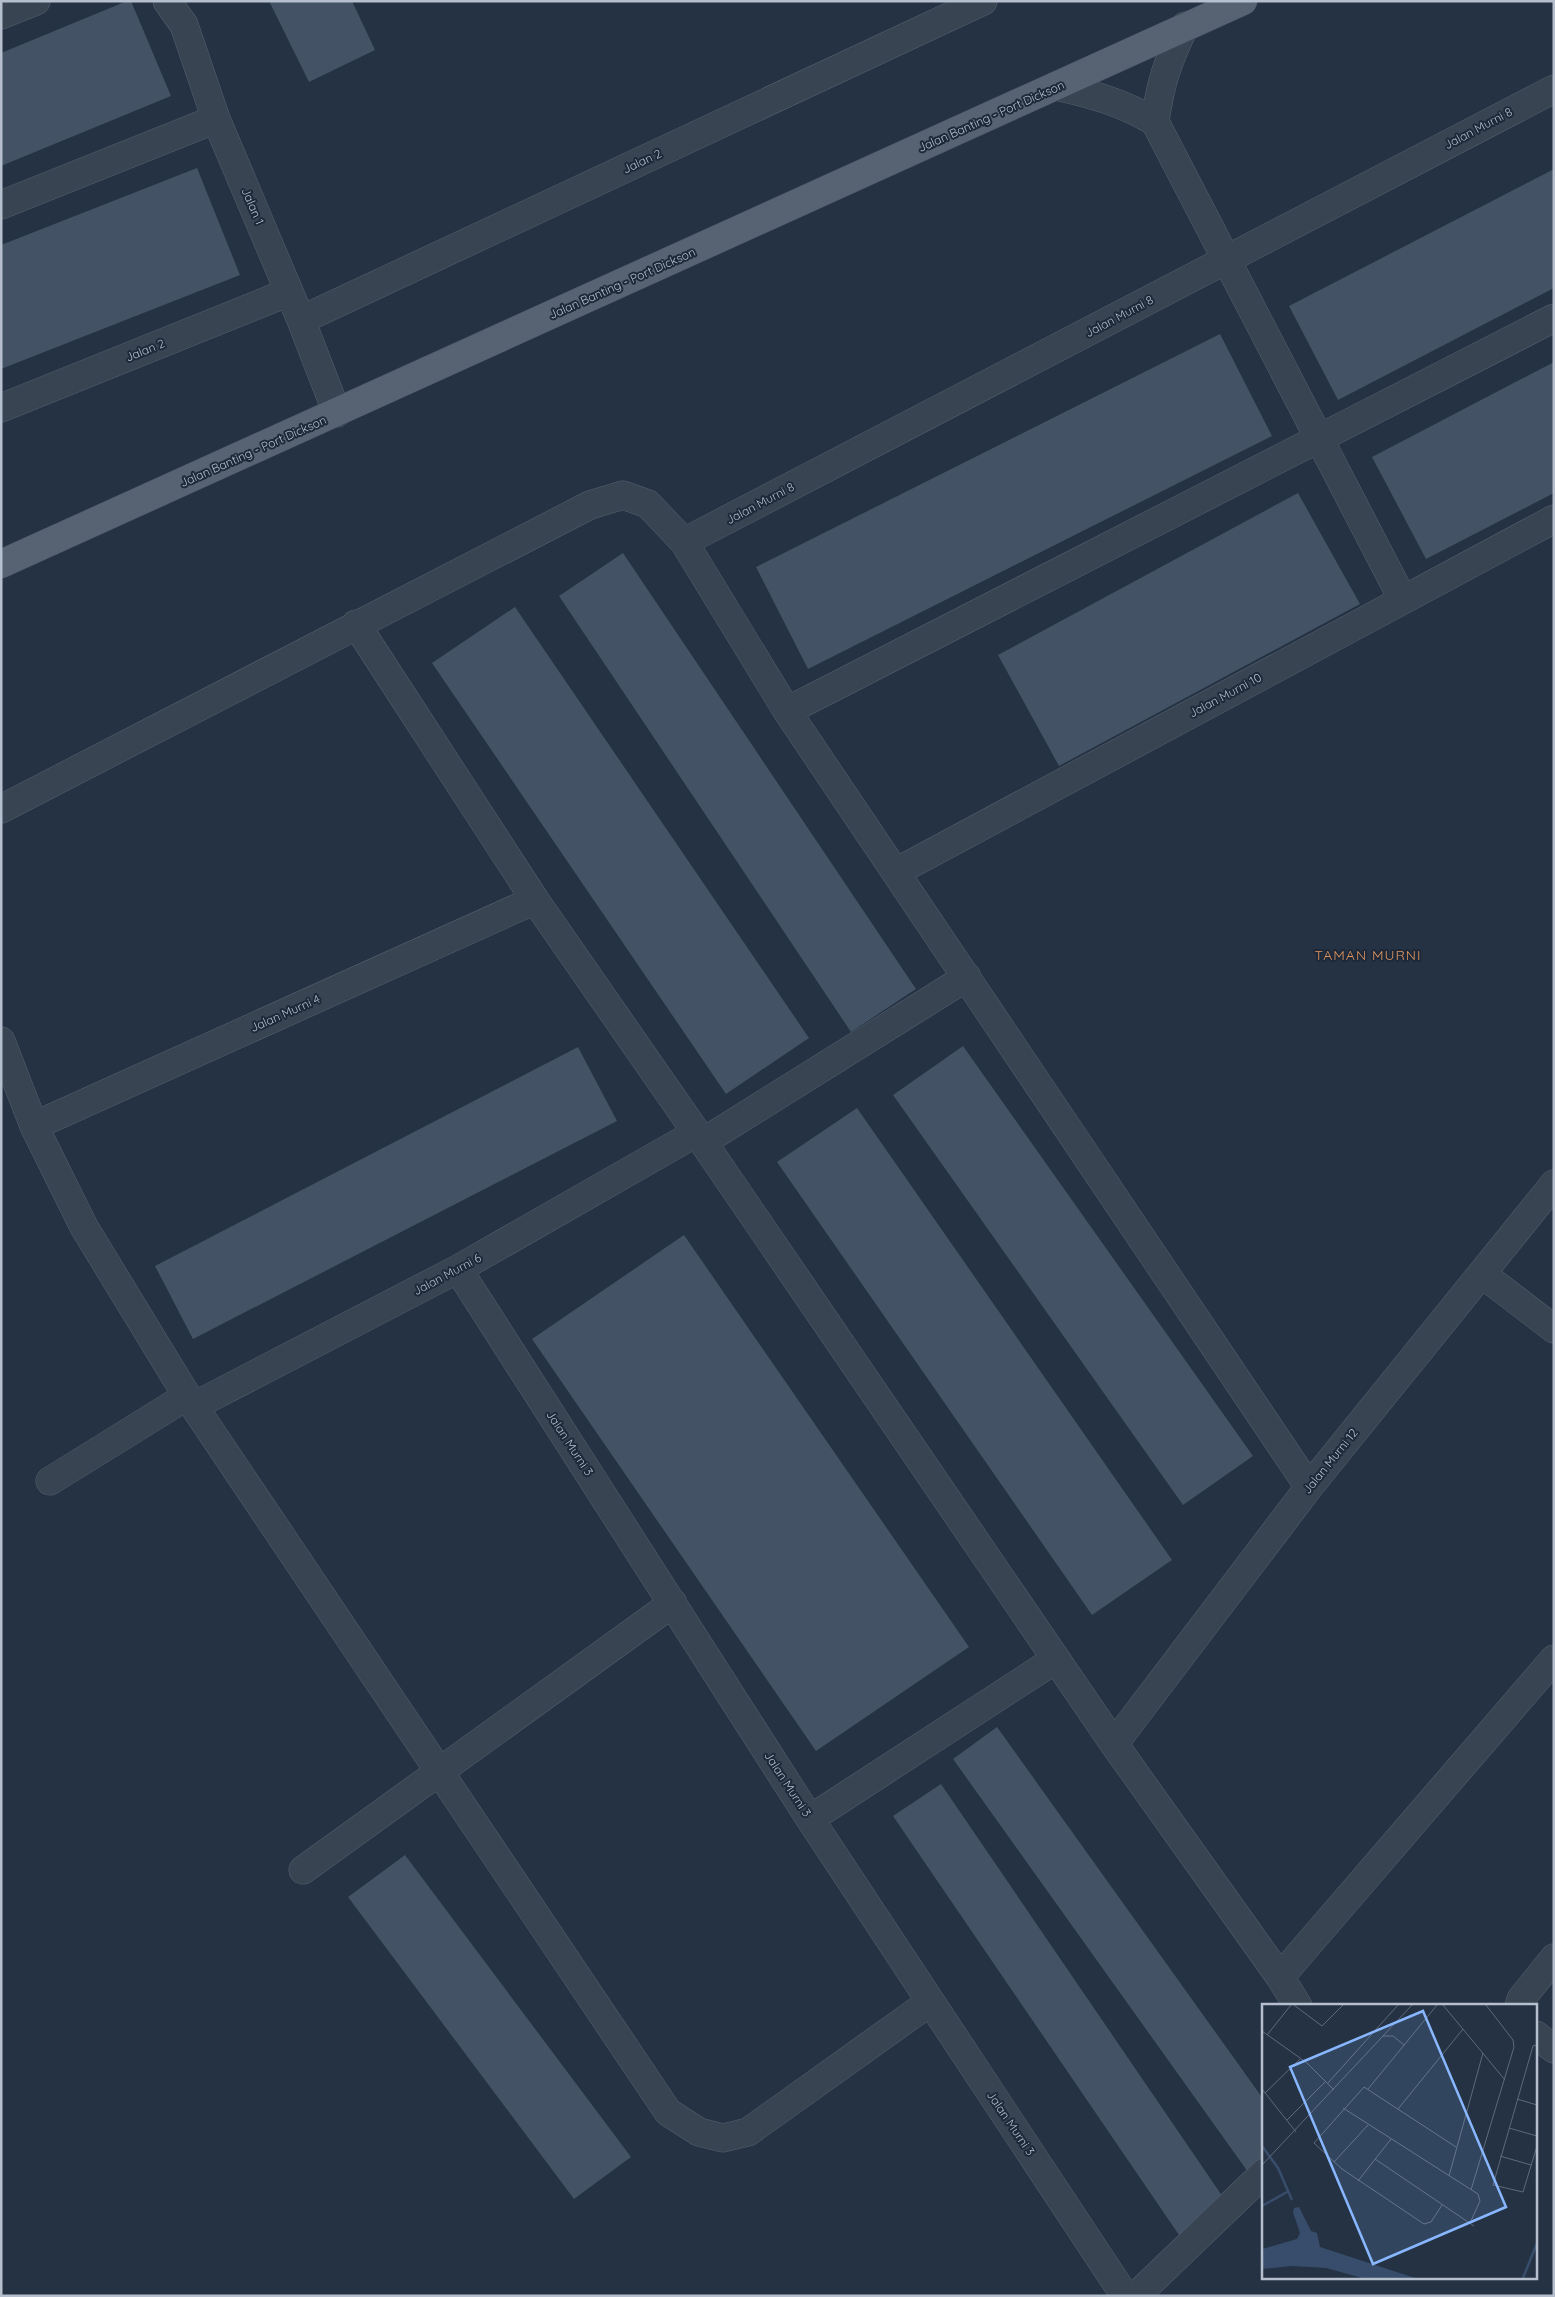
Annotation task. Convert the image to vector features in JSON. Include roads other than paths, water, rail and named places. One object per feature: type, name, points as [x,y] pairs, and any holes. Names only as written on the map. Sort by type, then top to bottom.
[{"type":"main road","name":"Jalan Banting - Port Dickson","points":[[1,564],[1243,1]]},
{"type":"street","points":[[1,15],[36,1]]},
{"type":"street","name":"Jalan 1","points":[[167,1],[184,25],[216,119],[301,320],[337,413]]},
{"type":"street","name":"Jalan 2","points":[[301,320],[983,1]]},
{"type":"street","points":[[1155,122],[1159,90],[1164,71],[1185,26]]},
{"type":"street","points":[[1056,86],[1101,96],[1133,109],[1155,122],[1404,600]]},
{"type":"street","name":"Jalan Murni 8","points":[[684,542],[1554,89]]},
{"type":"street","points":[[1,205],[216,119]]},
{"type":"street","name":"Jalan 2","points":[[1,408],[289,292]]},
{"type":"street","points":[[787,711],[1554,318]]},
{"type":"street","points":[[1,809],[356,624],[590,505],[623,495],[648,504],[684,542],[787,711],[1308,1487]]},
{"type":"street","name":"Jalan Murni 10","points":[[896,872],[1554,519]]},
{"type":"street","points":[[356,624],[535,900],[700,1137],[1114,1744],[1280,1977],[1297,2004]]},
{"type":"street","name":"Jalan Murni 4","points":[[34,1126],[535,900]]},
{"type":"street","name":"Jalan Murni 6","points":[[50,1481],[190,1401],[458,1269],[700,1137],[967,977]]},
{"type":"street","points":[[1,1041],[34,1126],[84,1227],[190,1401],[440,1770],[668,2112],[699,2132],[724,2138],[748,2132],[930,2002]]},
{"type":"street","name":"Jalan Murni 12","points":[[1114,1744],[1308,1487],[1554,1184]]},
{"type":"street","name":"Jalan Murni 3","points":[[458,1269],[810,1819],[1125,2296]]},
{"type":"street","points":[[1482,1274],[1554,1329]]},
{"type":"street","points":[[303,1870],[673,1603]]},
{"type":"street","points":[[810,1819],[1056,1659]]},
{"type":"street","points":[[1280,1977],[1554,1659]]},
{"type":"street","points":[[1520,2004],[1521,1999],[1554,1958]]},
{"type":"street","points":[[1538,2037],[1554,2049]]},
{"type":"street","points":[[1136,2296],[1262,2175]]},
{"type":"district","name":"TAMAN MURNI","points":[[1368,955]]}]
